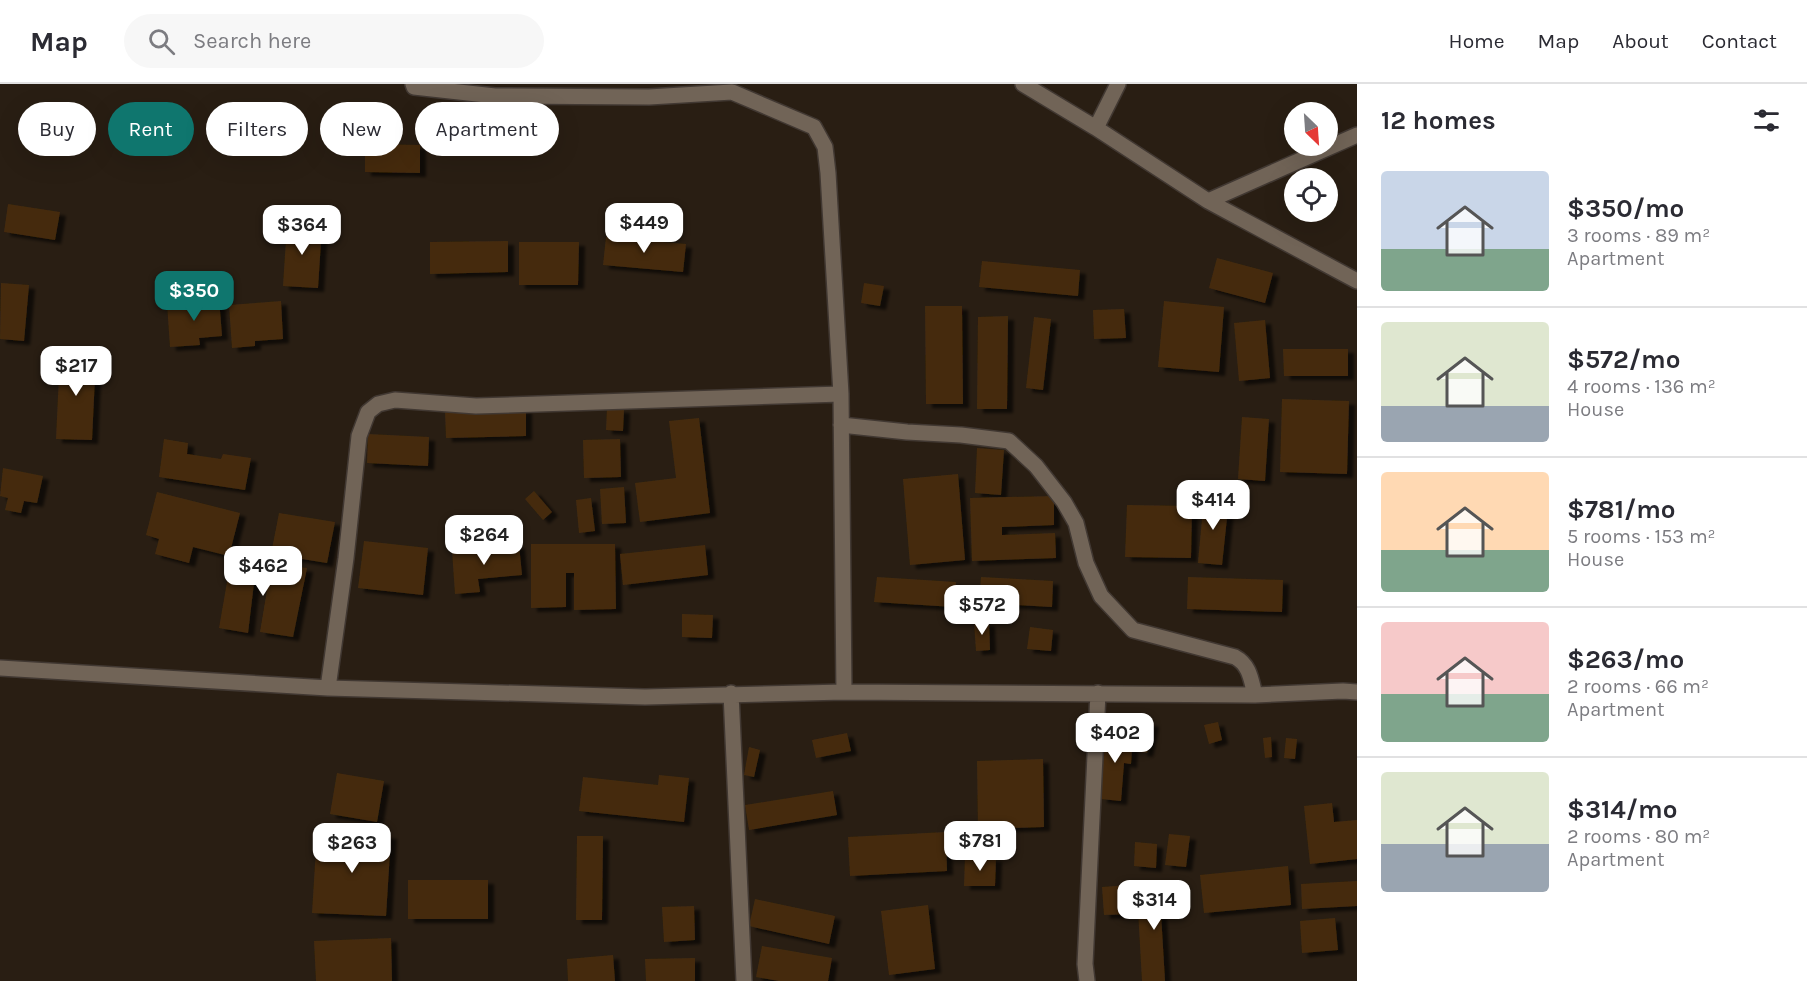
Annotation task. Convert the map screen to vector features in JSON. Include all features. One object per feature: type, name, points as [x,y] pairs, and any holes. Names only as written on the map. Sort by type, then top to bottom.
[{"type":"street","points":[[413,84],[414,87],[495,96],[649,97],[732,92],[814,127],[825,147],[828,173],[841,394],[844,692]]},
{"type":"street","points":[[1023,84],[1096,128],[1208,201],[1357,281]]},
{"type":"street","points":[[1096,128],[1118,84]]},
{"type":"street","points":[[1208,201],[1357,135]]},
{"type":"street","points":[[328,688],[346,558],[359,436],[368,412],[378,404],[395,400],[476,406],[841,394]]},
{"type":"street","points":[[841,425],[1009,441],[1036,466],[1064,502],[1076,523],[1086,563],[1101,596],[1132,630],[1244,661],[1250,672],[1255,695]]},
{"type":"street","points":[[0,668],[328,688],[645,697],[730,693],[844,692],[1255,695],[1357,692]]},
{"type":"street","points":[[730,693],[744,981]]},
{"type":"street","points":[[1087,981],[1085,964],[1098,693]]},
{"type":"building","points":[[403,145],[415,145],[415,156],[420,156],[420,173],[365,172],[365,156],[403,156]]},
{"type":"building","points":[[8,204],[60,212],[55,240],[4,232]]},
{"type":"building","points":[[287,224],[322,226],[318,288],[283,286]]},
{"type":"building","points":[[606,237],[686,244],[683,272],[603,265]]},
{"type":"building","points":[[508,241],[508,272],[430,274],[430,242]]},
{"type":"building","points":[[519,242],[579,242],[578,285],[519,285]]},
{"type":"building","points":[[1217,258],[1273,273],[1265,303],[1209,288]]},
{"type":"building","points":[[982,261],[1080,270],[1078,296],[979,287]]},
{"type":"building","points":[[1,283],[29,285],[24,341],[0,339]]},
{"type":"building","points":[[864,283],[884,286],[880,306],[861,303]]},
{"type":"building","points":[[219,298],[222,336],[199,338],[200,345],[170,347],[167,303]]},
{"type":"building","points":[[281,301],[283,339],[255,341],[255,346],[232,348],[229,305]]},
{"type":"building","points":[[1164,301],[1224,307],[1219,372],[1158,367]]},
{"type":"building","points":[[925,306],[962,306],[963,404],[926,404]]},
{"type":"building","points":[[1124,309],[1126,338],[1094,339],[1093,310]]},
{"type":"building","points":[[1008,316],[1007,409],[977,409],[978,317]]},
{"type":"building","points":[[1034,317],[1051,319],[1043,390],[1026,388]]},
{"type":"building","points":[[1265,320],[1270,378],[1239,381],[1234,323]]},
{"type":"building","points":[[1283,349],[1348,349],[1348,376],[1284,376]]},
{"type":"building","points":[[60,354],[96,355],[92,440],[56,439]]},
{"type":"building","points":[[1282,399],[1349,401],[1347,474],[1280,472]]},
{"type":"building","points":[[607,408],[624,409],[623,431],[606,430]]},
{"type":"building","points":[[526,409],[526,436],[446,438],[445,411]]},
{"type":"building","points":[[1242,417],[1269,419],[1265,481],[1238,479]]},
{"type":"building","points":[[699,418],[710,513],[640,522],[635,483],[676,478],[669,421]]},
{"type":"building","points":[[368,434],[429,437],[428,466],[367,463]]},
{"type":"building","points":[[164,439],[188,443],[187,454],[221,459],[223,454],[251,458],[245,490],[159,477]]},
{"type":"building","points":[[620,439],[621,477],[584,478],[583,440]]},
{"type":"building","points":[[977,448],[1004,450],[1001,495],[975,493]]},
{"type":"building","points":[[3,468],[43,476],[37,503],[24,501],[21,513],[5,510],[8,498],[0,496]]},
{"type":"building","points":[[958,474],[965,560],[910,565],[903,479]]},
{"type":"building","points":[[624,487],[626,523],[602,524],[600,489]]},
{"type":"building","points":[[534,491],[552,512],[543,520],[525,499]]},
{"type":"building","points":[[157,492],[240,513],[229,556],[193,547],[189,563],[155,554],[159,539],[146,535]]},
{"type":"building","points":[[1054,496],[1054,525],[1002,527],[1002,535],[1055,533],[1056,558],[972,561],[970,498]]},
{"type":"building","points":[[1204,497],[1229,499],[1222,565],[1198,563]]},
{"type":"building","points":[[591,498],[595,531],[579,533],[576,500]]},
{"type":"building","points":[[1127,505],[1192,506],[1191,558],[1125,557]]},
{"type":"building","points":[[279,513],[335,522],[327,563],[271,554]]},
{"type":"building","points":[[364,541],[428,548],[423,595],[358,588]]},
{"type":"building","points":[[531,544],[615,544],[616,609],[574,610],[574,573],[566,573],[566,607],[531,608]]},
{"type":"building","points":[[519,545],[522,575],[478,579],[480,592],[455,594],[452,550]]},
{"type":"building","points":[[705,545],[708,575],[623,585],[620,554]]},
{"type":"building","points":[[231,559],[307,568],[293,637],[260,632],[268,584],[254,583],[248,633],[219,628]]},
{"type":"building","points":[[877,577],[956,582],[954,607],[874,602]]},
{"type":"building","points":[[981,577],[1053,581],[1052,607],[979,603]]},
{"type":"building","points":[[1188,577],[1283,580],[1282,612],[1187,609]]},
{"type":"building","points":[[682,614],[713,615],[712,638],[682,637]]},
{"type":"building","points":[[974,622],[989,622],[990,650],[976,651]]},
{"type":"building","points":[[1030,627],[1053,630],[1051,651],[1027,649]]},
{"type":"building","points":[[1147,722],[1153,723],[1147,753],[1141,752]]},
{"type":"building","points":[[1218,722],[1222,740],[1209,744],[1204,725]]},
{"type":"building","points":[[1105,732],[1133,733],[1131,764],[1124,763],[1121,801],[1101,799]]},
{"type":"building","points":[[847,733],[851,751],[816,758],[812,740]]},
{"type":"building","points":[[1271,737],[1272,757],[1265,758],[1263,738]]},
{"type":"building","points":[[1286,738],[1297,739],[1295,759],[1284,758]]},
{"type":"building","points":[[749,747],[760,750],[754,777],[744,775]]},
{"type":"building","points":[[1043,759],[1044,827],[978,829],[977,761]]},
{"type":"building","points":[[337,773],[384,781],[377,822],[330,814]]},
{"type":"building","points":[[659,775],[689,778],[684,822],[579,811],[583,777],[658,785]]},
{"type":"building","points":[[833,791],[837,815],[749,830],[745,805]]},
{"type":"building","points":[[1332,803],[1334,822],[1357,820],[1357,859],[1310,864],[1304,806]]},
{"type":"building","points":[[317,832],[391,835],[386,916],[312,913]]},
{"type":"building","points":[[946,832],[947,871],[850,876],[848,837]]},
{"type":"building","points":[[1169,834],[1190,836],[1186,867],[1165,865]]},
{"type":"building","points":[[577,836],[603,836],[602,920],[576,920]]},
{"type":"building","points":[[1135,842],[1157,844],[1156,868],[1134,866]]},
{"type":"building","points":[[965,857],[996,858],[995,886],[964,886]]},
{"type":"building","points":[[1288,866],[1291,905],[1204,913],[1200,875]]},
{"type":"building","points":[[408,880],[488,880],[488,919],[408,919]]},
{"type":"building","points":[[1357,881],[1357,906],[1302,909],[1301,884]]},
{"type":"building","points":[[1129,885],[1130,914],[1104,915],[1102,887]]},
{"type":"building","points":[[1175,889],[1177,913],[1161,914],[1165,981],[1142,981],[1137,892]]},
{"type":"building","points":[[755,899],[835,916],[829,944],[749,926]]},
{"type":"building","points":[[928,905],[935,969],[889,975],[881,911]]},
{"type":"building","points":[[694,906],[695,940],[664,942],[662,907]]},
{"type":"building","points":[[1335,918],[1338,950],[1302,953],[1300,921]]},
{"type":"building","points":[[391,938],[392,981],[316,981],[314,941]]},
{"type":"building","points":[[762,946],[832,958],[828,981],[779,981],[756,977]]},
{"type":"building","points":[[613,955],[615,981],[568,981],[567,959]]},
{"type":"building","points":[[695,958],[695,981],[646,981],[645,959]]}]
